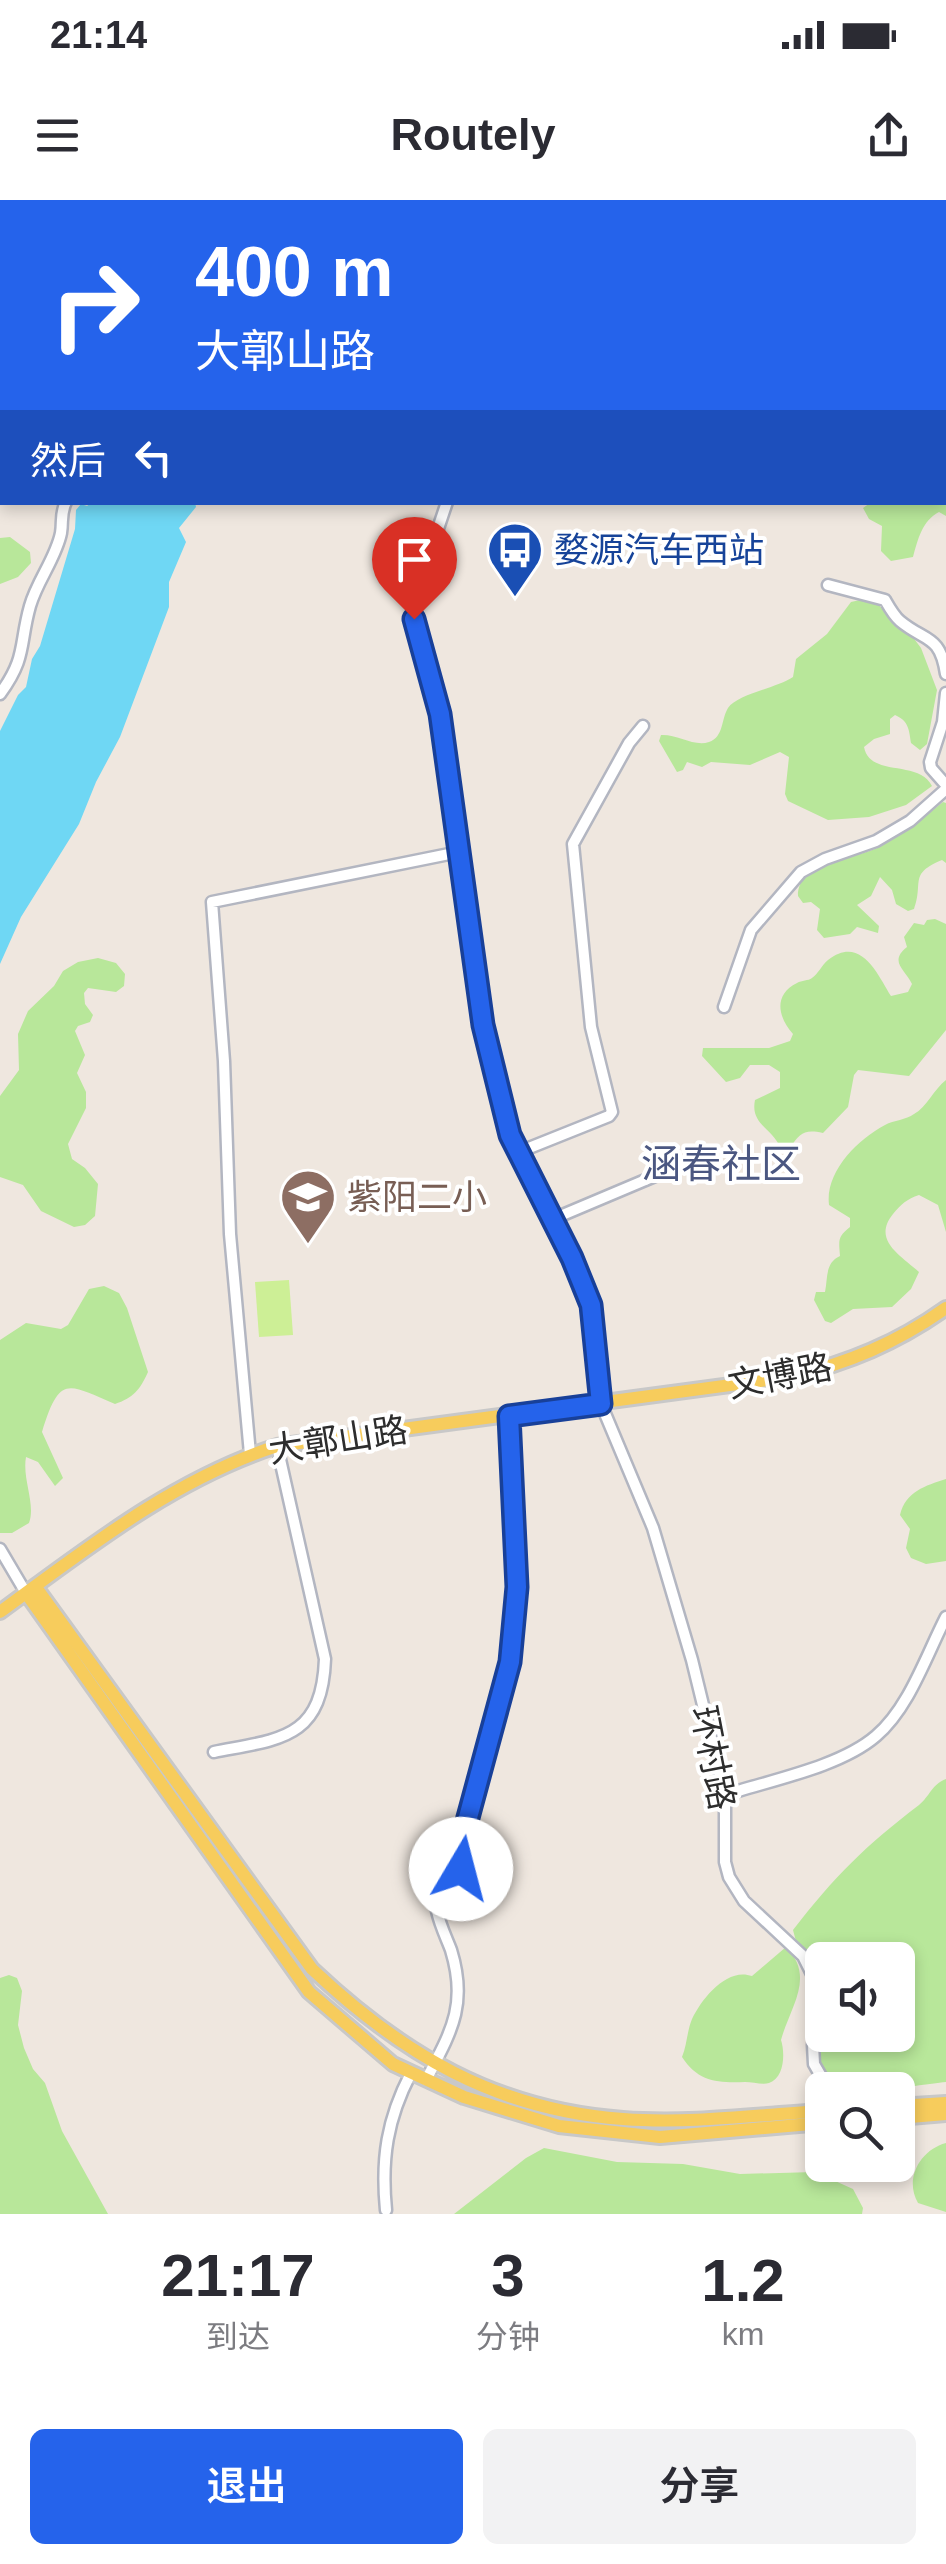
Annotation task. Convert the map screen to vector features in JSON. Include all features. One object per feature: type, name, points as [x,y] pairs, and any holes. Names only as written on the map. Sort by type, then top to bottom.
[{"type":"main road","name":"文博路","points":[[601,1404],[746,1385],[841,1365],[890,1344],[946,1308]]},
{"type":"main road","name":"大鄣山路","points":[[0,1612],[135,1516],[232,1460],[277,1446],[601,1404]]},
{"type":"main road","points":[[31,1590],[312,1968],[356,2010],[414,2053],[483,2088],[552,2107],[622,2120],[805,2112]]},
{"type":"main road","points":[[31,1590],[310,1992],[393,2064],[464,2097],[559,2126],[660,2137],[805,2125]]},
{"type":"main road","points":[[915,2105],[946,2103]]},
{"type":"main road","points":[[915,2117],[946,2114]]},
{"type":"street","points":[[0,694],[14,675],[25,646],[30,606],[61,532],[60,516],[65,505]]},
{"type":"street","name":"环村路","points":[[446,505],[419,585],[414,619],[440,714],[483,1025],[510,1135],[591,1305],[601,1404],[654,1528],[671,1580],[725,1795],[728,1877],[744,1901],[803,1956],[817,1984],[819,2007],[813,2044],[819,2072]]},
{"type":"street","points":[[828,585],[885,600],[898,620],[936,642],[946,674]]},
{"type":"street","points":[[724,1007],[751,930],[801,872],[824,858],[876,842],[910,821],[946,787],[930,762],[943,722],[946,693]]},
{"type":"street","points":[[519,1152],[612,1112],[591,1027],[573,844],[628,744],[643,726]]},
{"type":"street","points":[[250,1454],[230,1234],[224,1061],[212,902],[458,852]]},
{"type":"street","points":[[553,1219],[681,1165]]},
{"type":"street","points":[[426,2080],[450,2037],[458,1988],[452,1952],[437,1911],[461,1869],[463,1836],[510,1662],[517,1587],[509,1416]]},
{"type":"street","points":[[214,1752],[286,1737],[298,1729],[321,1694],[325,1659],[277,1446]]},
{"type":"street","points":[[0,1550],[31,1590]]},
{"type":"street","points":[[725,1795],[845,1756],[877,1736],[900,1707],[946,1618]]},
{"type":"street","points":[[386,2210],[382,2167],[387,2133],[396,2102],[411,2073]]},
{"type":"green space","points":[[946,505],[946,516],[939,512],[928,520],[913,557],[891,561],[881,551],[882,526],[869,519],[863,508]]},
{"type":"green space","points":[[10,537],[30,552],[31,563],[18,577],[0,584],[0,538]]},
{"type":"green space","points":[[851,602],[879,605],[896,627],[912,636],[921,648],[937,690],[927,744],[920,750],[911,743],[906,723],[895,715],[890,719],[890,734],[864,747],[875,762],[917,773],[932,786],[906,805],[869,817],[828,820],[788,801],[785,794],[789,757],[780,752],[750,765],[711,762],[702,767],[687,762],[677,772],[659,741],[661,735],[697,743],[714,740],[733,703],[793,677],[796,659],[827,634]]},
{"type":"green space","points":[[943,802],[946,863],[942,860],[931,865],[921,875],[914,909],[908,911],[896,904],[892,890],[880,877],[871,896],[857,905],[879,926],[878,933],[857,927],[850,934],[824,938],[817,930],[820,909],[811,902],[803,903],[798,896],[807,875],[879,847]]},
{"type":"green space","points":[[935,919],[946,924],[946,1030],[909,1076],[858,1070],[848,1107],[823,1133],[803,1133],[790,1148],[781,1149],[754,1108],[755,1100],[780,1088],[780,1072],[769,1065],[750,1065],[740,1078],[726,1082],[702,1056],[703,1048],[769,1048],[790,1041],[793,1034],[780,1007],[784,994],[797,983],[812,978],[840,953],[859,954],[867,960],[891,996],[908,992],[912,984],[899,962],[907,947],[904,937],[914,923],[924,925]]},
{"type":"green space","points":[[98,958],[116,963],[125,974],[124,986],[116,992],[88,988],[84,993],[85,1004],[93,1015],[90,1022],[75,1031],[85,1055],[77,1073],[86,1092],[86,1108],[68,1144],[72,1159],[98,1184],[95,1216],[85,1225],[74,1227],[41,1211],[23,1185],[0,1177],[0,1096],[19,1070],[18,1034],[28,1011],[54,986],[63,971],[78,962]]},
{"type":"green space","points":[[946,1080],[946,1232],[938,1205],[919,1195],[904,1202],[887,1223],[886,1232],[891,1246],[919,1272],[911,1289],[892,1307],[853,1309],[831,1323],[825,1321],[814,1300],[816,1292],[825,1292],[829,1267],[840,1256],[841,1237],[850,1227],[850,1218],[829,1205],[838,1169],[874,1131],[919,1111]]},
{"type":"green space","points":[[289,1280],[293,1335],[259,1337],[255,1282]]},
{"type":"green space","points":[[104,1286],[119,1293],[127,1308],[148,1372],[135,1392],[115,1404],[76,1389],[60,1392],[42,1432],[63,1478],[55,1486],[38,1462],[26,1457],[29,1523],[12,1533],[0,1533],[0,1340],[26,1323],[61,1329],[68,1325],[89,1289]]},
{"type":"green space","points":[[946,1479],[946,1561],[926,1564],[911,1558],[906,1548],[910,1529],[900,1515],[912,1495]]},
{"type":"green space","points":[[946,1779],[946,2082],[915,2086],[915,2072],[827,2072],[820,2052],[915,2052],[915,1942],[805,1942],[805,1951],[797,1945],[793,1930],[851,1863],[919,1805]]},
{"type":"green space","points":[[786,1947],[795,1958],[800,1981],[781,2040],[783,2058],[778,2076],[767,2084],[726,2082],[695,2072],[682,2057],[692,2019],[702,2002],[725,1980],[743,1974],[752,1976]]},
{"type":"green space","points":[[0,1978],[17,1978],[22,1991],[18,2025],[24,2048],[33,2069],[45,2083],[62,2131],[108,2214],[0,2214]]},
{"type":"green space","points":[[946,2143],[946,2212],[918,2203],[914,2194],[917,2167]]},
{"type":"green space","points":[[544,2148],[617,2162],[683,2164],[740,2174],[805,2172],[805,2182],[837,2182],[853,2189],[863,2208],[862,2214],[454,2214]]},
{"type":"water","points":[[80,505],[196,507],[179,528],[186,542],[169,582],[169,607],[120,737],[79,824],[21,917],[0,964],[0,731],[26,687],[75,529],[76,510]]},
{"type":"place","name":"婺源汽车西站","points":[[515,599]]},
{"type":"place","name":"紫阳二小","points":[[308,1246]]},
{"type":"district","name":"涵春社区","points":[[721,1164]]},
{"type":"route","points":[[414,619],[440,714],[483,1025],[510,1135],[584,1283],[591,1305],[601,1404],[509,1416],[517,1587],[510,1662],[463,1836],[461,1869]]}]
